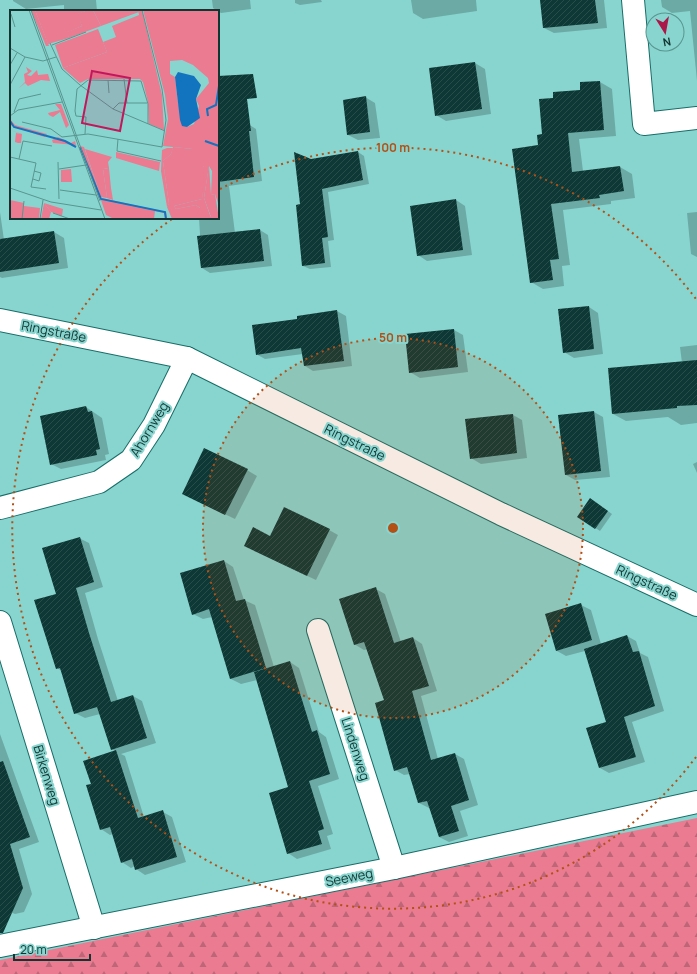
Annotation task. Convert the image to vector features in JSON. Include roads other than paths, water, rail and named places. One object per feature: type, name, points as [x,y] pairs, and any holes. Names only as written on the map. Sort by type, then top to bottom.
[{"type":"street","points":[[633,0],[644,124],[697,118]]},
{"type":"street","name":"Ringstraße","points":[[0,320],[187,358],[501,514],[697,605]]},
{"type":"street","name":"Ahornweg","points":[[0,508],[99,482],[131,460],[154,425],[187,358]]},
{"type":"street","name":"Birkenweg","points":[[0,622],[94,928]]},
{"type":"street","name":"Lindenweg","points":[[318,630],[394,868]]},
{"type":"street","name":"Seeweg","points":[[0,946],[394,868],[697,802]]}]
